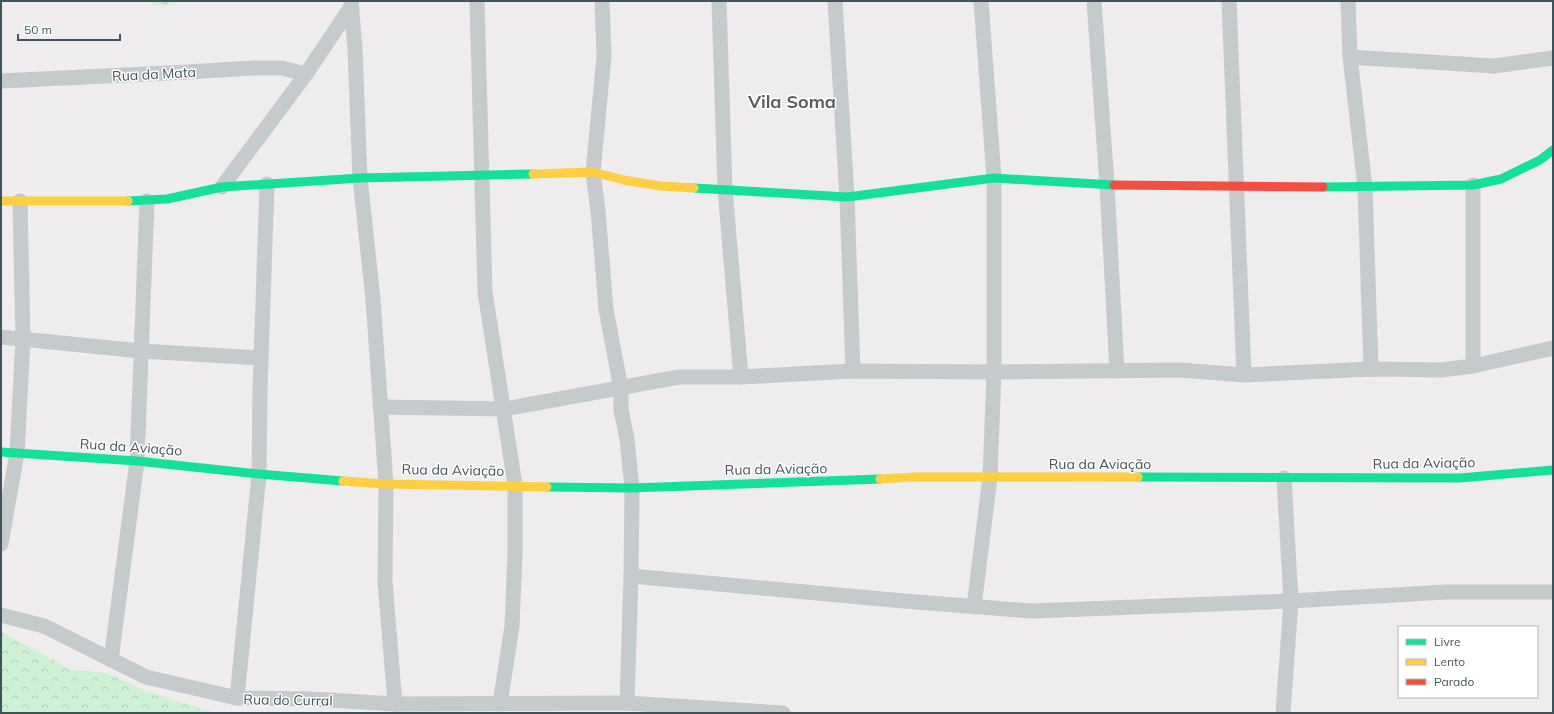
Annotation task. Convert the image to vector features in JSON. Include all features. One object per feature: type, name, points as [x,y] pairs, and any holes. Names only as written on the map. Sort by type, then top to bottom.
[{"type":"street","points":[[477,1],[485,292],[515,485],[515,554],[512,626],[500,704]]},
{"type":"street","points":[[602,1],[604,56],[593,172],[598,211],[606,310],[621,389],[621,410],[627,439],[632,488],[627,704]]},
{"type":"street","points":[[719,1],[725,188],[741,377]]},
{"type":"street","points":[[835,1],[847,197],[853,371]]},
{"type":"street","points":[[974,607],[990,477],[994,372],[994,178],[981,1]]},
{"type":"street","points":[[1094,1],[1107,185],[1117,371]]},
{"type":"street","points":[[1229,1],[1244,375]]},
{"type":"street","points":[[1348,1],[1350,58],[1365,187],[1371,369]]},
{"type":"street","points":[[222,187],[306,74],[351,4]]},
{"type":"street","points":[[351,4],[355,48],[360,178],[373,299],[386,484],[385,582],[395,704]]},
{"type":"street","points":[[1350,58],[1494,66],[1553,58]]},
{"type":"street","name":"Rua da Mata","points":[[1,81],[253,68],[282,68],[306,74]]},
{"type":"street","points":[[1,201],[147,201],[167,199],[222,187],[267,184],[360,178],[593,172],[624,180],[660,186],[725,188],[847,197],[994,178],[1107,185],[1365,187],[1473,185],[1506,177],[1540,160],[1553,150]]},
{"type":"street","points":[[237,698],[259,474],[267,184]]},
{"type":"street","points":[[1473,185],[1473,366]]},
{"type":"street","points":[[1,544],[17,453],[22,339],[20,201]]},
{"type":"street","points":[[110,660],[137,461],[147,201]]},
{"type":"street","points":[[1,337],[141,351],[261,358]]},
{"type":"street","points":[[380,406],[504,409],[621,389],[679,377],[741,377],[853,371],[994,372],[1180,370],[1244,375],[1371,369],[1440,370],[1473,366],[1553,348]]},
{"type":"street","name":"Rua da Aviação","points":[[1,452],[137,461],[259,474],[386,484],[632,488],[916,477],[1460,478],[1553,470]]},
{"type":"street","points":[[1284,478],[1290,601],[1284,713]]},
{"type":"street","points":[[631,576],[1032,611],[1290,601],[1445,592],[1553,592]]},
{"type":"street","name":"Rua do Curral","points":[[1,615],[44,626],[146,677],[237,698],[310,699],[395,704],[627,704],[783,713]]},
{"type":"green space","points":[[144,1],[180,1],[162,5]]},
{"type":"green space","points":[[1,632],[72,670],[107,673],[143,690],[215,713],[1,713]]},
{"type":"traffic: fast","points":[[1323,187],[1473,185],[1501,179],[1540,160],[1553,150]]},
{"type":"traffic: fast","points":[[128,201],[167,199],[222,187],[360,178],[533,174]]},
{"type":"traffic: fast","points":[[694,188],[847,197],[994,178],[1114,185]]},
{"type":"traffic: fast","points":[[1,452],[137,461],[343,481]]},
{"type":"traffic: fast","points":[[1138,477],[1460,478],[1553,470]]},
{"type":"traffic: fast","points":[[547,487],[632,488],[880,479]]},
{"type":"traffic: slow","points":[[533,174],[593,172],[624,180],[660,186],[694,188]]},
{"type":"traffic: slow","points":[[1,201],[128,201]]},
{"type":"traffic: slow","points":[[880,479],[916,477],[1138,477]]},
{"type":"traffic: slow","points":[[343,481],[386,484],[547,487]]},
{"type":"traffic: jam","points":[[1114,185],[1323,187]]},
{"type":"district","name":"Vila Soma","points":[[792,102]]}]
